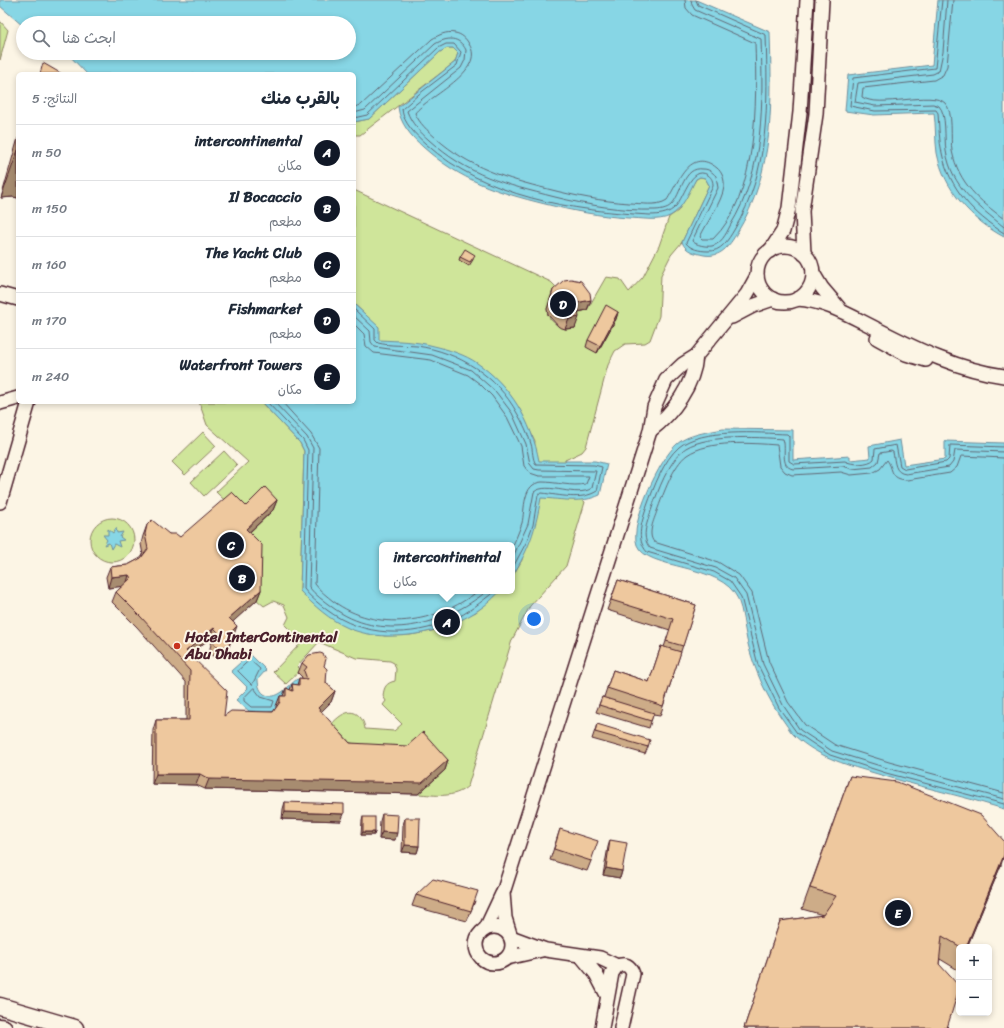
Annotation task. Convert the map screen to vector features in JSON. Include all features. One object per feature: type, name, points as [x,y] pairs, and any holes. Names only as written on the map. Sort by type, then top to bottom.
[{"type":"main road","points":[[0,1006],[75,1028]]},
{"type":"main road","points":[[0,1027],[4,1028]]},
{"type":"street","points":[[546,950],[507,958],[496,963],[484,960],[479,955],[476,950],[477,937],[486,928],[503,893],[650,431],[696,359],[747,294],[757,276],[760,262],[770,251],[782,231],[789,208],[800,112],[806,0]]},
{"type":"street","points":[[757,276],[762,290],[773,299],[787,302],[797,299],[806,293],[810,287],[813,273],[812,266],[804,254],[802,240],[802,211],[816,114],[822,0]]},
{"type":"street","points":[[770,251],[776,248],[791,247],[804,254]]},
{"type":"street","points":[[813,273],[822,288],[840,310]]},
{"type":"street","points":[[0,294],[16,298]]},
{"type":"street","points":[[725,321],[753,306],[773,299]]},
{"type":"street","points":[[797,299],[815,301],[840,310],[856,318],[874,335],[895,348],[918,358],[954,364],[1004,376]]},
{"type":"street","points":[[0,403],[16,399]]},
{"type":"street","points":[[0,502],[28,404]]},
{"type":"street","points":[[503,893],[504,914],[513,948],[507,958]]},
{"type":"street","points":[[486,928],[499,926],[511,936],[546,950],[600,958],[617,966],[625,964],[629,966],[633,974],[621,1028]]},
{"type":"street","points":[[581,956],[596,974],[607,995]]},
{"type":"street","points":[[602,1028],[612,973],[617,966]]},
{"type":"green space","points":[[0,21],[8,30],[0,60]]},
{"type":"green space","points":[[447,48],[453,48],[458,53],[455,62],[360,135],[356,135],[356,122],[369,119],[440,52]]},
{"type":"green space","points":[[700,177],[705,178],[709,185],[682,242],[671,255],[661,275],[659,316],[650,340],[645,343],[625,344],[615,351],[608,365],[586,447],[582,452],[565,460],[577,495],[585,502],[566,566],[530,606],[512,640],[468,786],[451,795],[418,794],[444,770],[403,756],[347,753],[325,731],[339,717],[352,712],[356,713],[361,718],[365,729],[394,731],[402,724],[383,705],[386,701],[383,696],[385,688],[389,683],[395,681],[396,669],[394,663],[390,661],[356,658],[319,642],[297,666],[301,670],[286,684],[273,672],[302,642],[285,625],[289,617],[284,605],[273,601],[264,606],[257,600],[258,555],[243,518],[216,492],[248,462],[207,425],[200,404],[263,404],[300,443],[304,451],[300,591],[384,636],[410,635],[432,631],[476,612],[497,594],[515,594],[515,572],[522,560],[535,441],[519,408],[503,386],[490,373],[379,340],[366,315],[356,306],[356,191],[551,282],[560,291],[547,309],[550,319],[559,327],[573,313],[587,310],[606,277],[620,279],[629,292],[643,277],[659,246],[669,217],[678,211],[696,179]]},
{"type":"green space","points":[[203,432],[216,446],[185,475],[172,462]]},
{"type":"green space","points":[[224,451],[237,465],[204,496],[191,482]]},
{"type":"green space","points":[[108,518],[116,518],[128,524],[134,536],[134,544],[128,556],[116,562],[108,562],[96,556],[90,544],[90,536],[96,524]]},
{"type":"water","points":[[0,0],[696,0],[770,32],[770,110],[765,161],[749,209],[737,233],[728,246],[720,253],[715,255],[694,253],[688,250],[682,242],[709,185],[705,178],[700,177],[696,179],[682,205],[670,216],[660,219],[628,218],[576,211],[511,195],[480,184],[451,169],[437,159],[410,134],[401,119],[398,107],[455,62],[458,53],[453,48],[447,48],[440,52],[369,119],[356,122],[356,72],[85,72],[74,60],[356,60],[356,16],[16,16],[16,20],[0,6]]},
{"type":"water","points":[[938,0],[1004,0],[1004,237],[981,222],[971,213],[961,202],[946,179],[937,153],[934,113],[874,115],[845,111],[848,75],[932,65]]},
{"type":"water","points":[[356,306],[379,327],[379,340],[414,342],[445,349],[467,357],[489,372],[500,382],[518,406],[531,432],[539,461],[595,461],[607,464],[600,495],[593,498],[579,500],[541,498],[531,539],[515,572],[515,542],[379,542],[379,594],[497,594],[469,616],[450,625],[430,631],[408,635],[387,636],[367,634],[348,628],[322,612],[300,591],[304,451],[300,443],[263,404],[356,404]]},
{"type":"water","points":[[723,429],[793,430],[793,460],[850,456],[850,460],[870,458],[869,446],[900,440],[904,465],[945,459],[945,441],[1004,443],[1004,809],[850,766],[821,754],[803,743],[794,735],[778,713],[762,683],[753,662],[740,604],[729,587],[716,579],[701,573],[655,559],[644,553],[637,545],[637,522],[648,492],[662,463],[670,451],[677,444],[687,438]]},
{"type":"water","points":[[116,528],[117,533],[123,532],[120,537],[124,540],[118,541],[120,547],[114,544],[111,549],[109,543],[104,545],[107,540],[103,535],[108,535],[108,529],[113,533]]},
{"type":"water","points":[[250,654],[266,670],[258,679],[259,687],[264,694],[269,696],[278,695],[297,679],[300,681],[277,712],[249,711],[236,700],[248,688],[231,671]]},
{"type":"building","points":[[43,63],[59,72],[41,72]]},
{"type":"building","points":[[465,249],[475,255],[470,262],[460,257]]},
{"type":"building","points":[[571,279],[581,281],[590,293],[591,300],[576,303],[579,317],[569,319],[562,317],[552,305],[551,298],[553,290],[564,280]]},
{"type":"building","points":[[606,305],[618,312],[600,346],[588,340]]},
{"type":"building","name":"Hotel InterContinental Abu Dhabi","points":[[265,487],[277,500],[246,529],[262,545],[261,590],[229,618],[237,626],[230,633],[231,641],[228,646],[218,647],[214,644],[213,638],[218,632],[214,628],[186,651],[227,691],[224,716],[231,711],[273,712],[280,702],[280,696],[286,696],[286,688],[293,691],[292,684],[299,685],[299,678],[307,679],[304,671],[307,667],[302,663],[309,655],[320,653],[323,654],[326,659],[324,666],[327,669],[326,683],[335,691],[318,708],[350,743],[407,746],[423,732],[448,760],[422,783],[209,779],[200,774],[156,774],[156,720],[189,720],[190,671],[116,592],[131,578],[129,575],[111,577],[110,567],[128,565],[141,558],[148,549],[145,534],[147,525],[152,520],[169,534],[176,534],[180,537],[232,492],[246,506]]},
{"type":"building","points":[[618,580],[696,605],[683,646],[666,641],[673,619],[611,600]]},
{"type":"building","points":[[661,646],[681,652],[663,706],[607,688],[613,670],[649,682]]},
{"type":"building","points":[[602,697],[654,713],[651,721],[599,705]]},
{"type":"building","points":[[597,724],[650,740],[648,747],[595,732]]},
{"type":"building","points":[[850,776],[897,782],[981,815],[1004,841],[1004,855],[967,944],[956,944],[942,936],[939,964],[956,983],[956,999],[947,1028],[744,1028],[780,921],[823,915],[836,896],[810,888]]},
{"type":"building","points":[[285,802],[344,804],[344,814],[285,812]]},
{"type":"building","points":[[382,814],[398,815],[397,833],[382,832]]},
{"type":"building","points":[[363,817],[375,817],[375,832],[363,832]]},
{"type":"building","points":[[405,818],[420,818],[419,846],[405,845]]},
{"type":"building","points":[[560,829],[598,841],[591,861],[554,849]]},
{"type":"building","points":[[610,840],[627,843],[622,871],[606,868]]},
{"type":"building","points":[[433,879],[478,891],[471,911],[416,895]]},
{"type":"place","name":"Fishmarket","points":[[563,304]]},
{"type":"place","name":"The Yacht Club","points":[[231,545]]},
{"type":"place","name":"Il Bocaccio","points":[[242,578]]},
{"type":"place","name":"intercontinental","points":[[447,622]]},
{"type":"place","name":"Hotel InterContinental Abu Dhabi","points":[[177,646]]},
{"type":"place","name":"Waterfront Towers","points":[[898,913]]}]
